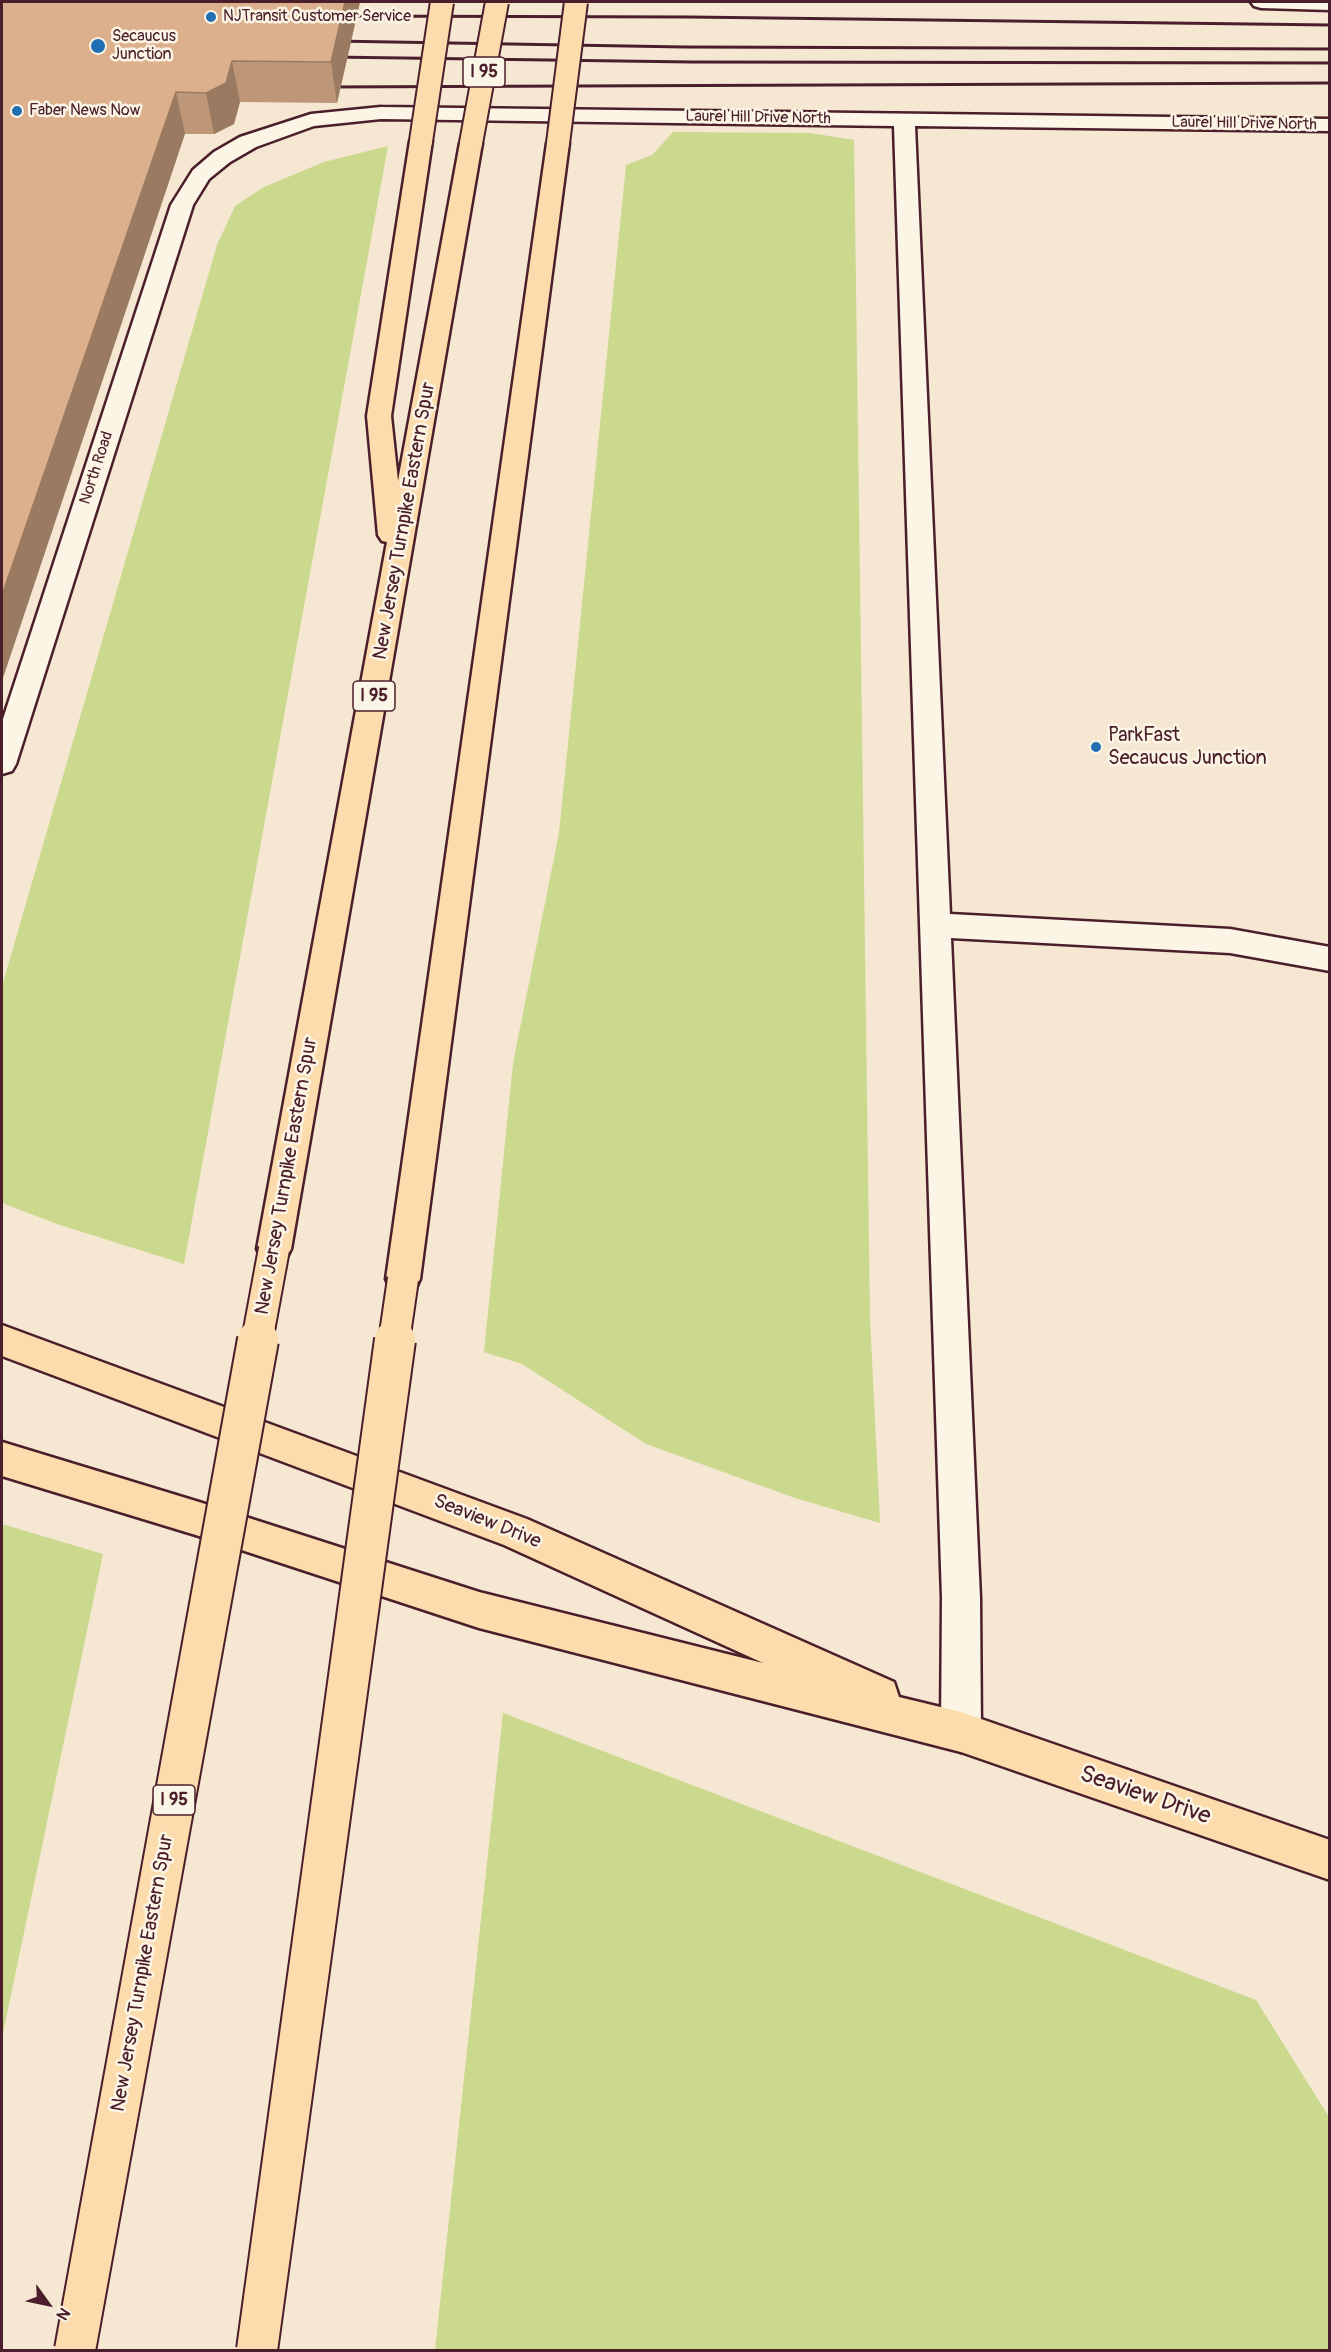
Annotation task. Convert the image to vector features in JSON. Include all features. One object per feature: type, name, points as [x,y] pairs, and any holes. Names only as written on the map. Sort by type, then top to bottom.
[{"type":"main road","points":[[395,576],[379,416],[442,2]]},
{"type":"main road","name":"New Jersey Turnpike Eastern Spur","points":[[75,2350],[395,576],[496,2]]},
{"type":"main road","points":[[257,2350],[576,2]]},
{"type":"main road","name":"Seaview Drive","points":[[2,1341],[514,1531],[961,1732]]},
{"type":"main road","name":"Seaview Drive","points":[[2,1459],[199,1519],[479,1610],[961,1732],[1329,1860]]},
{"type":"lane","points":[[1261,2],[1329,4]]},
{"type":"lane","name":"Laurel Hill Drive North","points":[[201,175],[228,153],[263,135],[311,120],[364,113],[1329,125]]},
{"type":"lane","points":[[904,120],[961,1598],[961,1732]]},
{"type":"lane","name":"North Road","points":[[2,764],[182,205],[201,175]]},
{"type":"lane","points":[[934,925],[1230,941],[1329,959]]},
{"type":"green space","points":[[673,132],[810,133],[854,140],[870,1317],[880,1523],[795,1498],[646,1444],[522,1364],[484,1352],[513,1063],[559,833],[626,165],[652,155]]},
{"type":"green space","points":[[388,146],[184,1264],[57,1224],[2,1203],[2,986],[217,245],[235,206],[264,187],[324,162]]},
{"type":"green space","points":[[2,1524],[103,1554],[2,2038]]},
{"type":"green space","points":[[503,1713],[1256,2000],[1329,2117],[1329,2350],[435,2350]]},
{"type":"building","name":"Secaucus Junction","points":[[2,2],[345,2],[331,62],[232,61],[226,83],[206,93],[176,92],[2,595]]},
{"type":"railway","points":[[340,16],[690,17],[1330,25]]},
{"type":"railway","points":[[334,41],[685,47],[1330,49]]},
{"type":"railway","points":[[331,57],[692,62],[1330,63]]},
{"type":"railway","points":[[325,87],[1330,83]]},
{"type":"place","name":"NJTransit Customer Service","points":[[211,17]]},
{"type":"place","name":"Secaucus Junction","points":[[98,46]]},
{"type":"place","name":"Faber News Now","points":[[17,111]]},
{"type":"place","name":"ParkFast Secaucus Junction","points":[[1096,747]]}]
